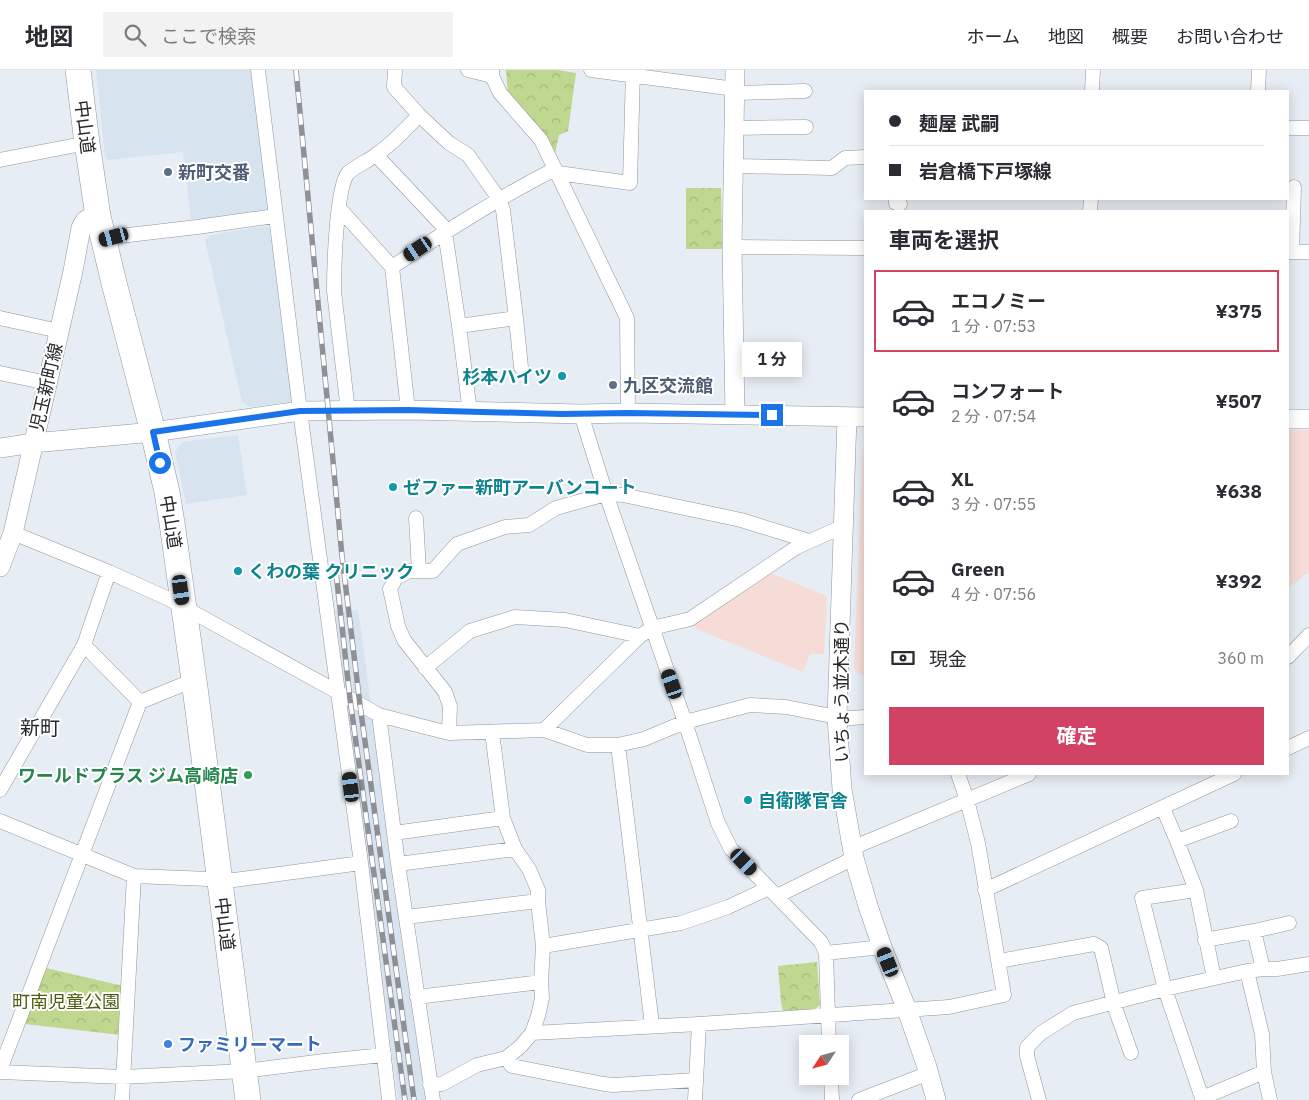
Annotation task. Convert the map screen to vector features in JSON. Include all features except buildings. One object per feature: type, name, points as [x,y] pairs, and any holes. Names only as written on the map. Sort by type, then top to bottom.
[{"type":"highway","name":"中山道","points":[[78,70],[87,143],[103,240],[153,432],[171,515],[248,1100]]},
{"type":"street","points":[[258,70],[300,411],[361,863],[389,1100]]},
{"type":"street","points":[[395,70],[394,87],[448,144],[468,154],[499,199],[503,210],[521,367]]},
{"type":"street","points":[[468,70],[492,73],[500,93],[541,140],[628,318],[628,413]]},
{"type":"street","points":[[591,70],[805,91]]},
{"type":"street","points":[[1092,90],[1093,70]]},
{"type":"street","points":[[1258,90],[1259,70]]},
{"type":"street","points":[[392,267],[499,199],[556,171],[630,183],[633,73]]},
{"type":"street","points":[[735,84],[732,247],[735,414]]},
{"type":"street","points":[[348,411],[334,290],[339,199],[342,184],[348,173],[392,143],[419,115]]},
{"type":"street","points":[[734,128],[806,127]]},
{"type":"street","points":[[1289,128],[1309,128]]},
{"type":"street","points":[[0,160],[87,143]]},
{"type":"street","points":[[376,155],[442,225],[445,232],[470,412]]},
{"type":"street","points":[[733,166],[832,168],[845,158],[864,158]]},
{"type":"street","points":[[1294,187],[1290,252],[1309,252]]},
{"type":"street","points":[[339,208],[392,267],[408,410]]},
{"type":"street","name":"児玉新町線","points":[[0,567],[13,532],[73,271],[80,228],[88,217],[98,216]]},
{"type":"street","points":[[103,240],[120,236],[276,216]]},
{"type":"street","points":[[732,247],[864,248]]},
{"type":"street","points":[[0,318],[59,331]]},
{"type":"street","points":[[459,326],[516,318]]},
{"type":"street","points":[[0,373],[48,383]]},
{"type":"street","points":[[0,448],[33,443],[153,432],[300,411],[408,410],[856,417]]},
{"type":"street","points":[[581,414],[606,494],[718,823],[732,849],[821,942],[826,953],[829,1035]]},
{"type":"street","name":"いちょう並木通り","points":[[856,417],[844,526],[837,717],[842,789],[853,853],[882,947],[907,1010],[929,1073],[936,1100]]},
{"type":"street","points":[[1289,419],[1309,419]]},
{"type":"street","points":[[449,733],[450,706],[445,692],[404,640],[398,626],[390,589],[396,578],[409,571],[433,571],[457,544],[505,528],[528,525],[556,508],[606,494],[623,495],[741,520],[809,541]]},
{"type":"street","points":[[416,518],[419,571]]},
{"type":"street","points":[[544,730],[640,636],[652,628],[690,619],[796,547],[844,526]]},
{"type":"street","points":[[13,532],[169,599],[379,715],[449,733],[544,730],[587,745],[618,745],[644,739],[685,722],[750,704],[786,707],[837,717],[864,716]]},
{"type":"street","points":[[0,790],[84,644],[109,572]]},
{"type":"street","points":[[425,668],[470,631],[515,617],[566,620],[640,636]]},
{"type":"street","points":[[1289,656],[1309,635]]},
{"type":"street","points":[[84,644],[140,702]]},
{"type":"street","points":[[194,680],[140,702],[0,1071],[123,1077],[244,1071],[384,1055]]},
{"type":"street","points":[[379,715],[432,1100]]},
{"type":"street","points":[[430,1085],[442,1084],[477,1066],[506,1058],[520,1047],[532,1033],[542,998],[543,946],[538,890],[529,869],[515,849],[503,818],[492,732]]},
{"type":"street","points":[[1289,748],[1309,738]]},
{"type":"street","points":[[618,745],[652,1026]]},
{"type":"street","points":[[532,1033],[949,1007],[1004,996],[978,843],[958,775]]},
{"type":"street","points":[[543,946],[681,924],[728,908],[773,892],[967,800],[1027,775]]},
{"type":"street","points":[[985,890],[1232,775]]},
{"type":"street","points":[[1163,808],[1196,890],[1214,978]]},
{"type":"street","points":[[394,834],[503,818]]},
{"type":"street","points":[[0,821],[134,876],[234,880],[361,863]]},
{"type":"street","points":[[1177,841],[1231,821]]},
{"type":"street","points":[[398,864],[515,849]]},
{"type":"street","points":[[122,1100],[134,876]]},
{"type":"street","points":[[1196,890],[1142,898],[1165,989],[1202,1098],[1264,1072]]},
{"type":"street","points":[[406,918],[538,901]]},
{"type":"street","points":[[1205,940],[1289,923]]},
{"type":"street","points":[[1254,931],[1263,969]]},
{"type":"street","points":[[998,961],[1094,944],[1100,948],[1113,1002],[1131,1053]]},
{"type":"street","points":[[826,953],[882,947]]},
{"type":"street","points":[[1039,1100],[1026,1056],[1027,1047],[1042,1033],[1073,1013],[1165,989],[1247,971],[1309,964]]},
{"type":"street","points":[[1247,971],[1262,1034],[1264,1072],[1270,1100]]},
{"type":"street","points":[[417,997],[541,982]]},
{"type":"street","points":[[695,1100],[699,1024]]},
{"type":"street","points":[[506,1058],[512,1066],[604,1084],[696,1080]]},
{"type":"street","points":[[859,1100],[893,1093],[929,1073]]},
{"type":"street","points":[[831,1085],[832,1100]]},
{"type":"shaded area","points":[[96,70],[251,70],[270,208],[265,212],[191,220],[183,152],[108,160],[105,156]]},
{"type":"shaded area","points":[[266,226],[274,233],[295,398],[290,402],[250,407],[242,402],[205,240],[210,235]]},
{"type":"shaded area","points":[[1289,430],[1309,430],[1309,572],[1289,587]]},
{"type":"shaded area","points":[[238,435],[247,495],[186,504],[175,452],[182,442]]},
{"type":"shaded area","points":[[864,449],[864,676],[854,669]]},
{"type":"shaded area","points":[[765,571],[827,596],[824,654],[810,654],[803,672],[699,630],[690,622]]},
{"type":"shaded area","points":[[358,610],[426,1100],[398,1100],[333,611]]},
{"type":"green space","points":[[506,70],[557,70],[576,73],[568,131],[559,135],[555,154],[508,94]]},
{"type":"green space","points":[[686,188],[721,188],[722,249],[686,249]]},
{"type":"green space","points":[[817,962],[820,1005],[815,1009],[783,1011],[778,966]]},
{"type":"green space","name":"町南児童公園","points":[[46,968],[123,986],[121,1035],[25,1024]]},
{"type":"railway","points":[[296,70],[342,556],[360,705],[414,1100]]},
{"type":"railway","points":[[336,572],[350,699],[405,1100]]},
{"type":"place","name":"新町交番","points":[[168,172]]},
{"type":"place","name":"杉本ハイツ","points":[[562,376]]},
{"type":"place","name":"九区交流館","points":[[613,385]]},
{"type":"place","name":"ゼファー新町アーバンコート","points":[[393,487]]},
{"type":"place","name":"くわの葉 クリニック","points":[[238,571]]},
{"type":"place","name":"ワールドプラス ジム高崎店","points":[[248,775]]},
{"type":"place","name":"自衛隊官舎","points":[[748,800]]},
{"type":"place","name":"ファミリーマート","points":[[168,1044]]},
{"type":"district","name":"新町","points":[[40,727]]},
{"type":"route","points":[[160,463],[153,432],[300,411],[408,410],[562,414],[772,415]]}]
